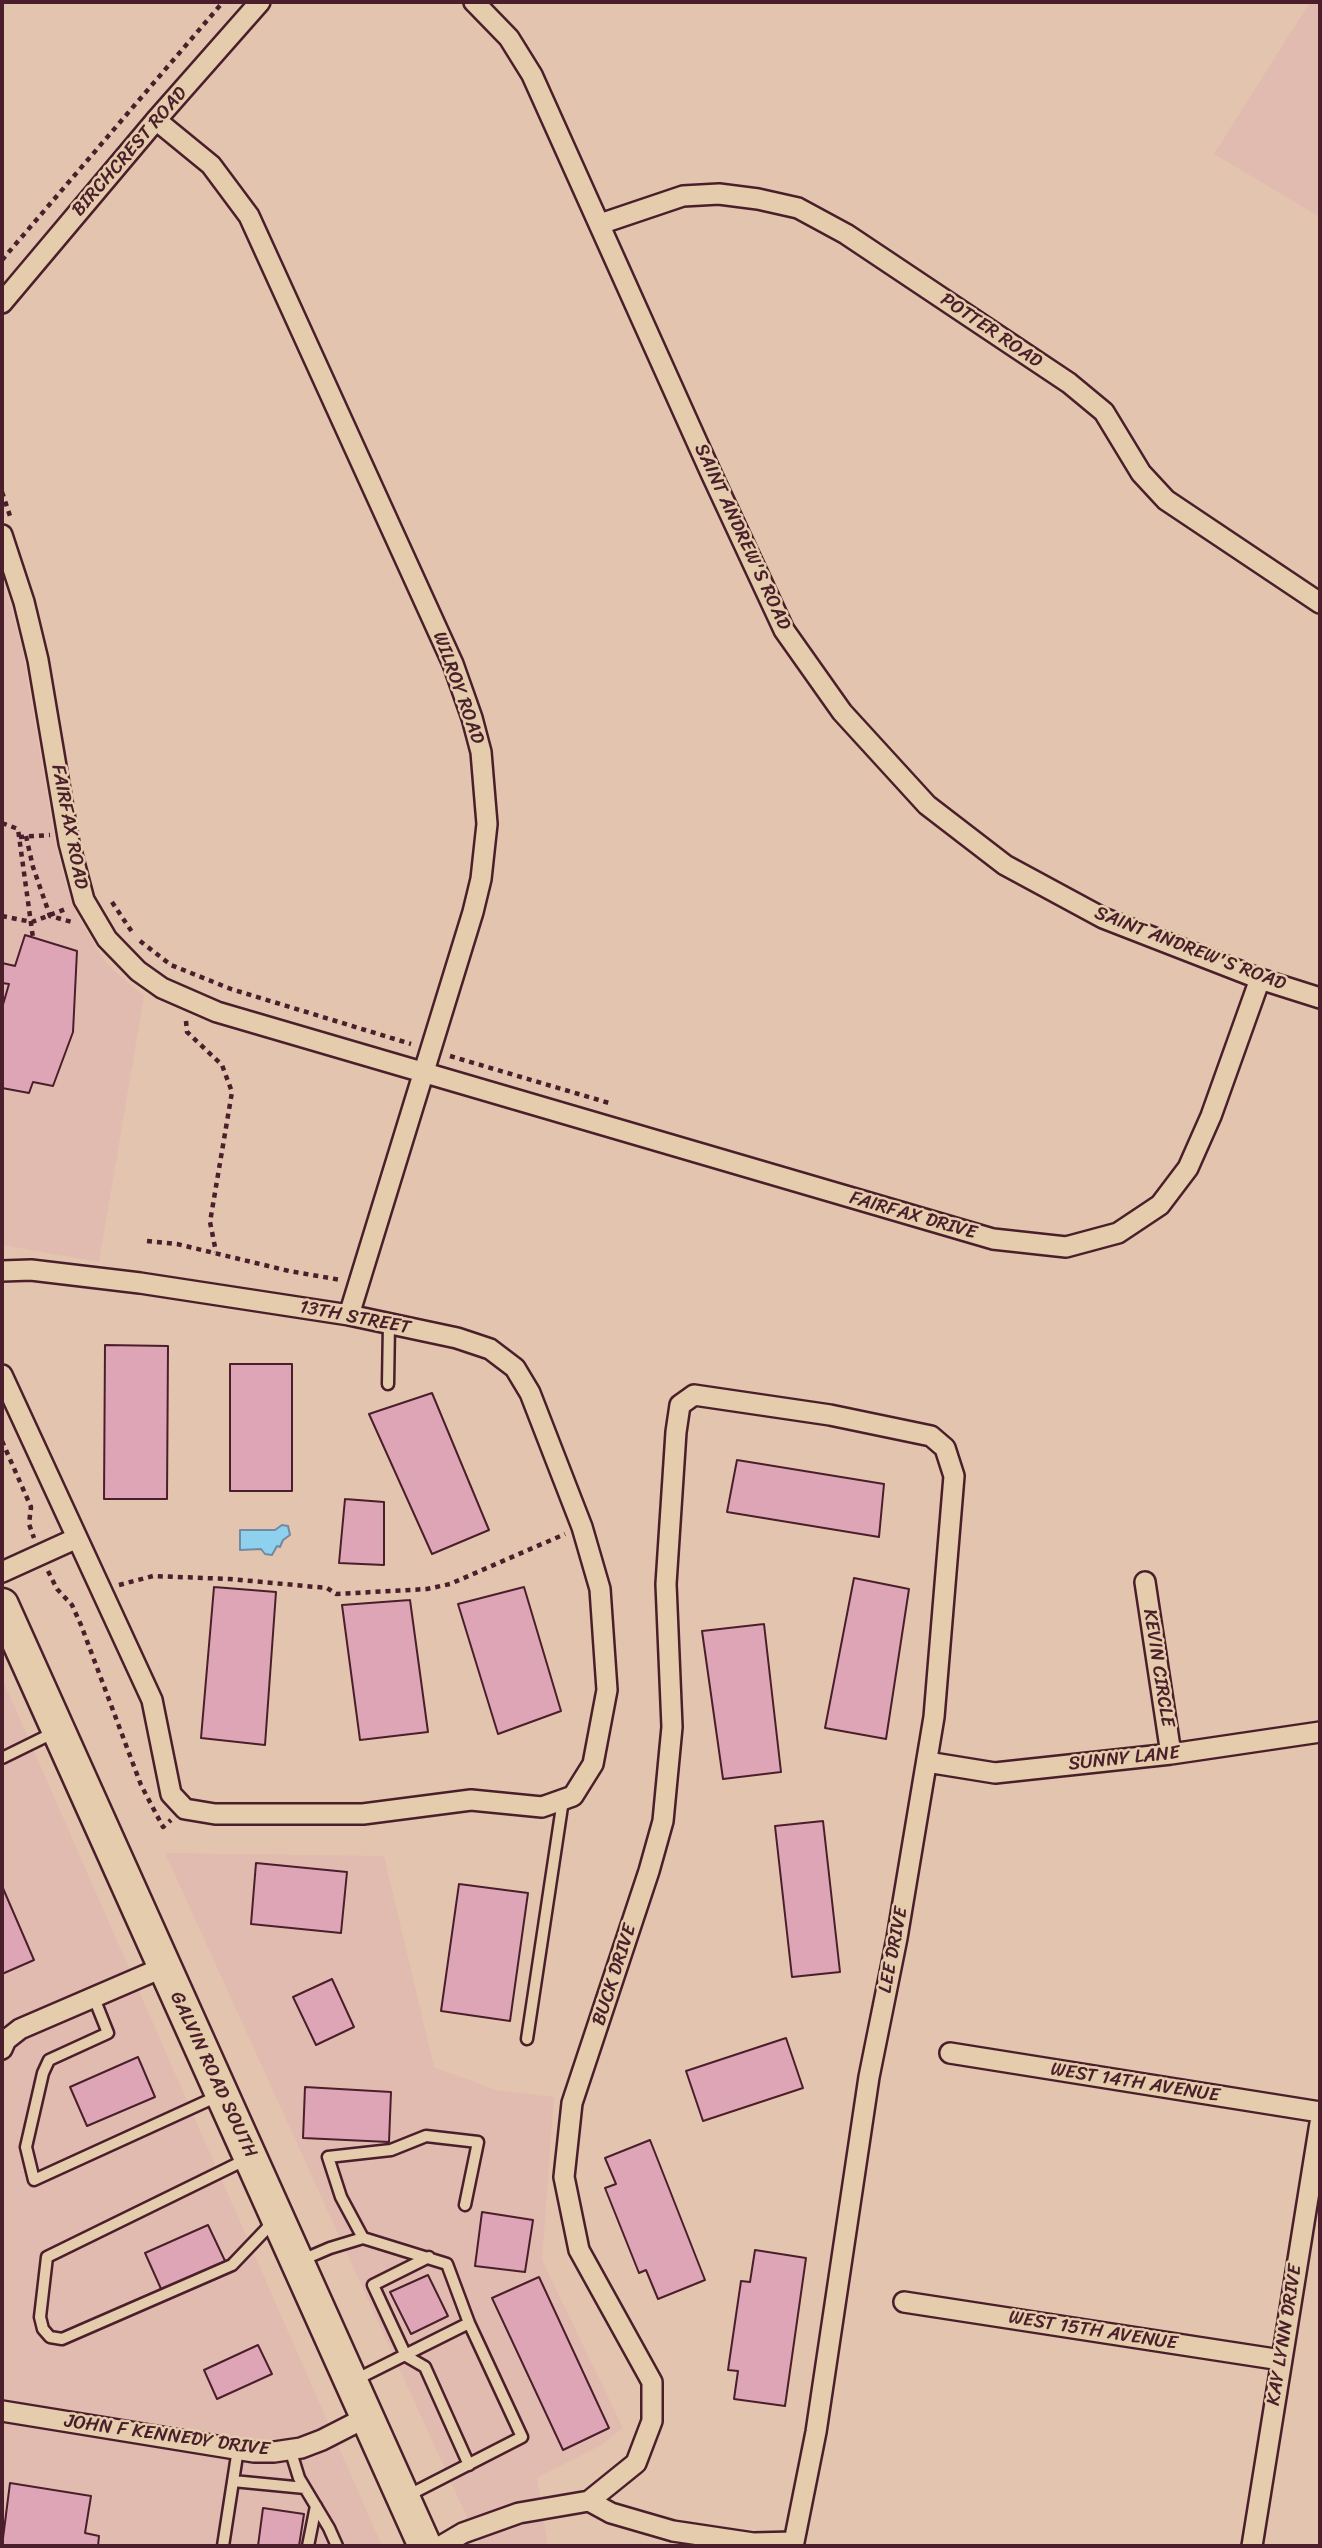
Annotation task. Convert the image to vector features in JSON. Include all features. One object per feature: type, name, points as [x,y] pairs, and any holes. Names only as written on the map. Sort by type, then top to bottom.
[{"type":"main road","name":"GALVIN ROAD SOUTH","points":[[2,1605],[425,2546]]},
{"type":"street","name":"BIRCHCREST ROAD","points":[[2,303],[156,120],[260,2]]},
{"type":"street","name":"SAINT ANDREW'S ROAD","points":[[474,2],[509,38],[532,75],[704,459],[784,630],[842,712],[927,805],[1005,865],[1103,918],[1260,979],[1320,998]]},
{"type":"street","name":"WILROY ROAD","points":[[156,120],[211,165],[250,216],[453,664],[472,718],[485,777],[485,853],[473,912],[349,1315]]},
{"type":"street","name":"POTTER ROAD","points":[[600,224],[683,196],[719,194],[798,208],[846,234],[1069,383],[1104,412],[1141,473],[1166,500],[1320,603]]},
{"type":"street","name":"FAIRFAX ROAD","points":[[2,535],[24,602],[38,660],[69,843],[84,900],[95,921],[119,954],[162,988],[217,1012],[423,1072]]},
{"type":"street","name":"FAIRFAX DRIVE","points":[[423,1072],[993,1239],[1066,1247],[1118,1233],[1160,1205],[1188,1168],[1211,1116],[1260,979]]},
{"type":"street","name":"13TH STREET","points":[[2,1271],[31,1270],[140,1283],[349,1315],[457,1338],[490,1349],[515,1368],[530,1393],[582,1527],[600,1589],[607,1690],[593,1764],[573,1796],[564,1800]]},
{"type":"street","points":[[2,1375],[152,1700],[171,1794],[184,1809],[215,1814],[363,1814],[471,1800],[542,1807],[564,1800]]},
{"type":"street","name":"LEE DRIVE","points":[[589,2501],[611,2513],[673,2531],[753,2543],[794,2542],[816,2432],[869,2077],[897,1938],[934,1717],[954,1476],[946,1448],[931,1436],[858,1421],[694,1395],[680,1405]]},
{"type":"street","name":"BUCK DRIVE","points":[[589,2501],[636,2463],[652,2421],[652,2382],[579,2250],[564,2178],[572,2103],[663,1821],[672,1727],[666,1584],[680,1405]]},
{"type":"street","points":[[2,1572],[77,1538]]},
{"type":"street","name":"KEVIN CIRCLE","points":[[1145,1582],[1171,1754]]},
{"type":"street","name":"SUNNY LANE","points":[[927,1762],[995,1773],[1171,1754],[1320,1732]]},
{"type":"street","points":[[2,2049],[6,2040],[20,2029],[164,1967]]},
{"type":"street","name":"WEST 14TH AVENUE","points":[[950,2053],[1320,2112]]},
{"type":"street","name":"KAY LYNN DRIVE","points":[[1252,2546],[1320,2123]]},
{"type":"street","name":"WEST 15TH AVENUE","points":[[904,2302],[1281,2360]]},
{"type":"street","name":"JOHN F KENNEDY DRIVE","points":[[2,2411],[238,2449],[274,2452],[322,2440],[367,2417]]},
{"type":"street","points":[[441,2546],[463,2533],[519,2513],[589,2501]]},
{"type":"lane","points":[[388,1384],[389,1324]]},
{"type":"lane","points":[[2,1758],[59,1730]]},
{"type":"lane","points":[[527,2039],[564,1800]]},
{"type":"lane","points":[[94,1998],[108,2033],[49,2060],[43,2073],[26,2147],[34,2180],[222,2095]]},
{"type":"lane","points":[[363,2238],[341,2197],[328,2157],[391,2150],[426,2136],[478,2142],[465,2205]]},
{"type":"lane","points":[[250,2157],[47,2257],[40,2317],[43,2329],[50,2337],[62,2339],[232,2265],[278,2217]]},
{"type":"lane","points":[[298,2262],[363,2238],[447,2264],[469,2323],[522,2437],[404,2498]]},
{"type":"lane","points":[[429,2257],[373,2285],[405,2356],[425,2367],[469,2465]]},
{"type":"lane","points":[[352,2382],[469,2323]]},
{"type":"lane","points":[[223,2546],[238,2449]]},
{"type":"lane","points":[[290,2449],[299,2477],[337,2546]]},
{"type":"lane","points":[[233,2481],[305,2488]]},
{"type":"lane","points":[[308,2546],[316,2506]]},
{"type":"path","points":[[2,260],[223,2]]},
{"type":"path","points":[[2,823],[18,829],[33,938]]},
{"type":"path","points":[[109,897],[134,936],[171,965],[230,989],[617,1105]]},
{"type":"path","points":[[2,916],[32,922],[84,900]]},
{"type":"path","points":[[199,1021],[186,1017],[187,1032],[222,1065],[232,1093],[209,1222],[216,1252]]},
{"type":"path","points":[[147,1241],[177,1244],[289,1271],[359,1283]]},
{"type":"path","points":[[2,1441],[31,1507],[29,1524],[40,1555],[57,1589],[72,1605],[112,1703],[141,1785],[163,1826],[184,1809]]},
{"type":"path","points":[[102,1589],[153,1576],[230,1579],[327,1588],[336,1594],[427,1589],[450,1584],[582,1527]]},
{"type":"shaded area","points":[[1310,2],[1320,2],[1320,217],[1214,154]]},
{"type":"shaded area","points":[[2,575],[22,648],[56,846],[66,885],[77,915],[102,957],[144,996],[99,1262],[2,1245]]},
{"type":"shaded area","points":[[2,1678],[382,2546],[2,2546]]},
{"type":"shaded area","points":[[165,1853],[384,1856],[434,2067],[496,2090],[554,2097],[542,2260],[623,2428],[601,2445],[537,2478],[548,2546],[480,2546]]},
{"type":"water","points":[[282,1525],[288,1526],[290,1535],[283,1540],[280,1547],[277,1546],[272,1555],[265,1554],[261,1549],[240,1550],[240,1530],[275,1530]]},
{"type":"building","points":[[25,935],[77,951],[73,1032],[53,1086],[33,1082],[29,1093],[2,1088],[2,1008],[9,984],[2,983],[2,963],[15,966]]},
{"type":"building","points":[[105,1345],[168,1346],[167,1499],[104,1499]]},
{"type":"building","points":[[230,1364],[292,1364],[292,1491],[230,1491]]},
{"type":"building","points":[[432,1393],[489,1530],[432,1554],[369,1414]]},
{"type":"building","points":[[737,1460],[884,1484],[879,1537],[727,1512]]},
{"type":"building","points":[[345,1499],[384,1502],[384,1565],[339,1563]]},
{"type":"building","points":[[854,1578],[909,1589],[886,1739],[825,1728]]},
{"type":"building","points":[[214,1587],[276,1592],[265,1745],[201,1738]]},
{"type":"building","points":[[524,1587],[561,1711],[498,1734],[458,1604]]},
{"type":"building","points":[[410,1600],[428,1732],[360,1740],[342,1605]]},
{"type":"building","points":[[764,1624],[781,1772],[723,1779],[702,1631]]},
{"type":"building","points":[[823,1821],[840,1972],[792,1977],[775,1826]]},
{"type":"building","points":[[256,1863],[347,1872],[341,1933],[251,1924]]},
{"type":"building","points":[[459,1884],[528,1893],[510,2021],[441,2011]]},
{"type":"building","points":[[2,1886],[34,1960],[2,1974]]},
{"type":"building","points":[[332,1979],[354,2027],[316,2045],[293,1997]]},
{"type":"building","points":[[786,2038],[803,2088],[703,2121],[686,2071]]},
{"type":"building","points":[[138,2057],[155,2097],[87,2126],[70,2087]]},
{"type":"building","points":[[305,2087],[391,2092],[389,2142],[303,2138]]},
{"type":"building","points":[[650,2140],[705,2280],[658,2299],[646,2270],[639,2273],[605,2188],[616,2184],[605,2158]]},
{"type":"building","points":[[482,2212],[533,2220],[525,2272],[475,2266]]},
{"type":"building","points":[[208,2225],[226,2263],[162,2291],[145,2253]]},
{"type":"building","points":[[755,2250],[806,2258],[785,2406],[734,2399],[738,2371],[728,2370],[741,2281],[750,2282]]},
{"type":"building","points":[[428,2275],[448,2316],[411,2334],[390,2292]]},
{"type":"building","points":[[539,2277],[609,2428],[563,2450],[492,2298]]},
{"type":"building","points":[[258,2345],[272,2374],[217,2399],[204,2370]]},
{"type":"building","points":[[10,2483],[91,2496],[85,2533],[99,2536],[98,2546],[2,2546]]},
{"type":"building","points":[[263,2508],[304,2514],[299,2546],[258,2546]]}]
